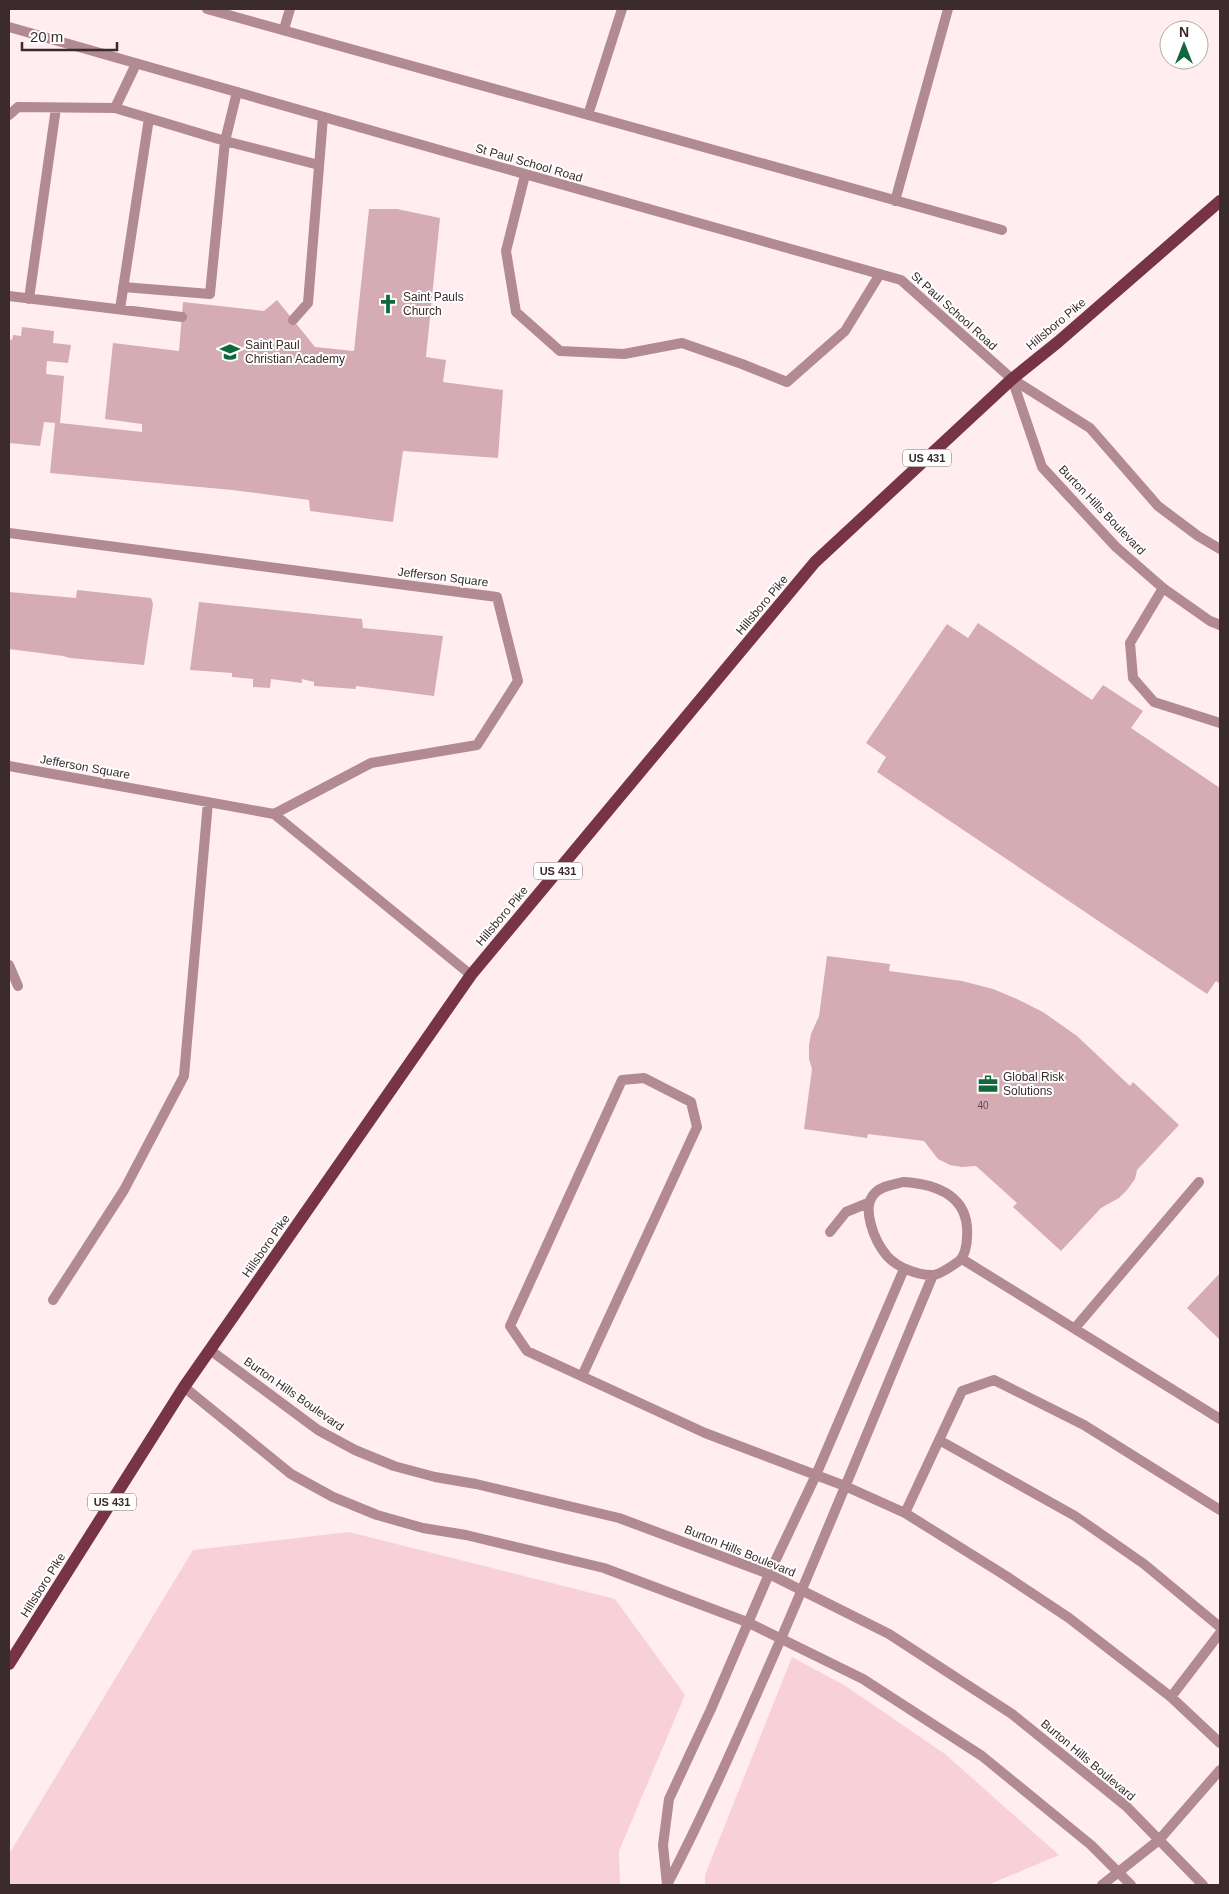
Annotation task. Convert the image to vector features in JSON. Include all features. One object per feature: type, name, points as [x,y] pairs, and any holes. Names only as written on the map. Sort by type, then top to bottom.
[{"type":"main road","name":"Hillsboro Pike","points":[[9,1664],[184,1387],[471,975],[815,562],[1012,379],[1058,342],[1220,201]]},
{"type":"street","points":[[208,9],[1002,230]]},
{"type":"street","points":[[284,29],[290,9]]},
{"type":"street","points":[[588,115],[622,9]]},
{"type":"street","points":[[895,201],[948,9]]},
{"type":"street","name":"St Paul School Road","points":[[9,27],[901,280],[1012,379]]},
{"type":"street","points":[[115,108],[136,64]]},
{"type":"street","points":[[123,286],[210,294],[225,141],[237,92]]},
{"type":"street","points":[[9,115],[18,107],[115,108],[225,141],[319,164]]},
{"type":"street","points":[[29,299],[56,108]]},
{"type":"street","points":[[293,320],[308,303],[323,117]]},
{"type":"street","points":[[120,309],[150,118]]},
{"type":"street","points":[[525,174],[506,251],[516,312],[560,351],[624,354],[682,343],[787,382],[845,331],[880,274]]},
{"type":"street","points":[[9,296],[182,317]]},
{"type":"street","points":[[1012,379],[1090,428],[1158,506],[1220,550]]},
{"type":"street","name":"Burton Hills Boulevard","points":[[1012,379],[1042,467],[1116,547],[1163,588],[1210,621],[1220,625]]},
{"type":"street","name":"Jefferson Square","points":[[9,533],[497,597],[518,681],[477,745],[371,763],[274,814]]},
{"type":"street","points":[[1163,588],[1130,643],[1133,678],[1154,702],[1220,722]]},
{"type":"street","name":"Jefferson Square","points":[[9,766],[274,814],[471,975]]},
{"type":"street","points":[[53,1300],[124,1190],[184,1076],[208,802]]},
{"type":"street","points":[[9,965],[18,986]]},
{"type":"street","points":[[582,1376],[697,1127],[690,1102],[644,1078],[622,1080],[510,1326],[527,1351],[706,1433],[846,1486],[905,1513],[1069,1618],[1171,1697],[1220,1743]]},
{"type":"street","points":[[904,1182],[924,1184],[940,1189],[953,1198],[963,1212],[968,1228],[967,1244],[962,1259],[949,1268],[933,1275],[904,1269],[887,1256],[879,1243],[868,1216],[868,1203],[875,1192],[904,1182]]},
{"type":"street","points":[[1075,1328],[1199,1182]]},
{"type":"street","points":[[830,1232],[846,1212],[868,1203]]},
{"type":"street","points":[[962,1259],[1220,1420]]},
{"type":"street","points":[[667,1885],[663,1845],[669,1799],[712,1709],[747,1622],[816,1475],[904,1269]]},
{"type":"street","points":[[667,1885],[745,1722],[846,1486],[933,1275]]},
{"type":"street","name":"Burton Hills Boulevard","points":[[210,1350],[318,1430],[355,1450],[394,1466],[434,1477],[476,1484],[619,1518],[769,1574],[888,1634],[1012,1714],[1126,1806],[1203,1885]]},
{"type":"street","points":[[905,1513],[962,1391],[994,1380],[1084,1425],[1220,1510]]},
{"type":"street","points":[[184,1387],[291,1474],[332,1497],[377,1515],[424,1528],[466,1535],[604,1568],[747,1622],[863,1679],[982,1756],[1091,1845],[1130,1885]]},
{"type":"street","points":[[939,1440],[1075,1516],[1144,1564],[1220,1627]]},
{"type":"street","points":[[1171,1697],[1220,1634]]},
{"type":"street","points":[[1102,1885],[1159,1840],[1220,1770]]},
{"type":"shaded area","points":[[349,1532],[615,1599],[685,1695],[619,1851],[620,1885],[9,1885],[9,1854],[193,1550]]},
{"type":"shaded area","points":[[792,1657],[844,1685],[945,1754],[1059,1855],[988,1885],[705,1885],[705,1875]]},
{"type":"building","points":[[369,209],[397,209],[440,218],[426,357],[446,360],[443,382],[503,390],[498,458],[403,451],[393,522],[310,511],[309,500],[232,490],[50,473],[55,423],[44,422],[40,446],[9,443],[9,339],[12,340],[13,335],[21,336],[22,327],[54,331],[53,343],[71,345],[68,363],[47,361],[46,374],[64,376],[60,423],[142,432],[142,424],[105,419],[113,343],[179,351],[183,302],[264,311],[277,300],[315,347],[354,351]]},
{"type":"building","points":[[77,590],[151,598],[153,604],[144,665],[70,658],[9,649],[9,592],[76,598]]},
{"type":"building","points":[[199,602],[362,619],[363,628],[443,636],[434,696],[356,686],[356,689],[314,686],[314,682],[302,679],[302,683],[271,679],[270,688],[253,687],[253,679],[232,677],[232,673],[190,670]]},
{"type":"building","points":[[978,623],[1092,700],[1103,685],[1143,711],[1131,728],[1220,788],[1220,984],[1216,981],[1207,994],[877,772],[886,757],[866,743],[947,624],[968,638]]},
{"type":"building","points":[[827,956],[890,964],[889,971],[962,981],[993,989],[1017,999],[1043,1012],[1077,1036],[1130,1086],[1133,1082],[1179,1125],[1137,1170],[1135,1179],[1127,1190],[1119,1198],[1101,1208],[1061,1251],[1013,1207],[1017,1203],[976,1166],[962,1167],[950,1165],[938,1159],[924,1141],[868,1134],[867,1138],[804,1129],[812,1069],[809,1059],[809,1045],[811,1034],[819,1016]]},
{"type":"building","points":[[1220,1273],[1220,1340],[1187,1308]]},
{"type":"place","name":"Saint Pauls Church","points":[[388,304]]},
{"type":"place","name":"Saint Paul Christian Academy","points":[[230,352]]},
{"type":"place","name":"Global Risk Solutions","points":[[988,1084]]}]
